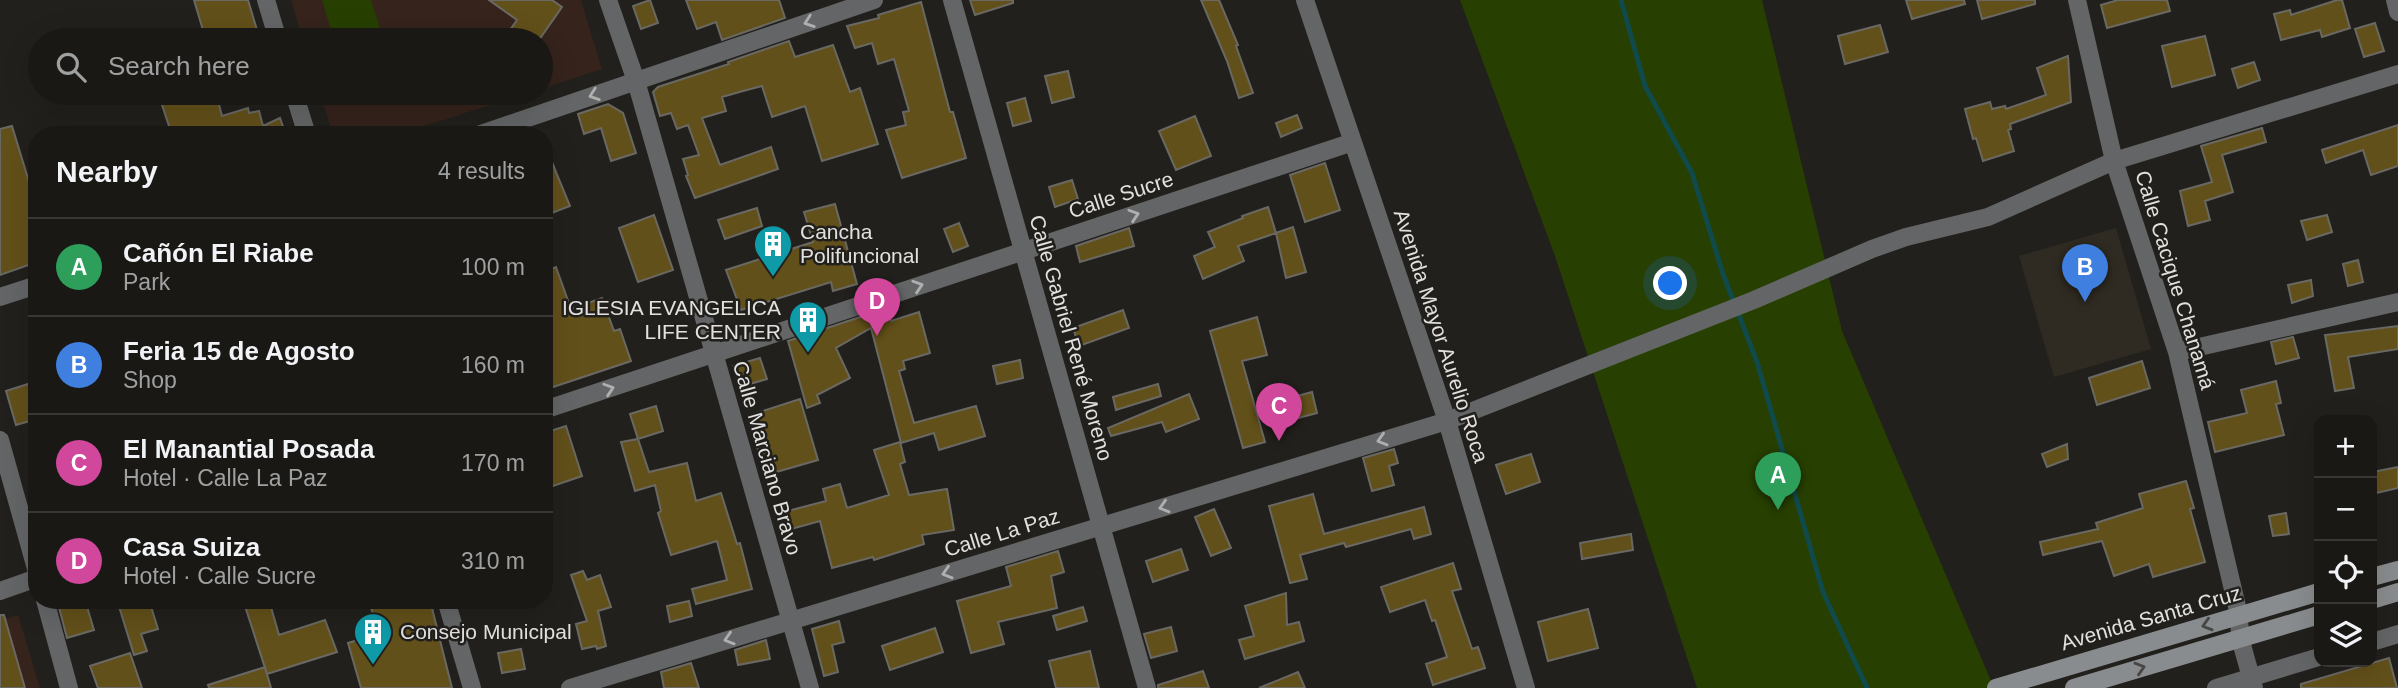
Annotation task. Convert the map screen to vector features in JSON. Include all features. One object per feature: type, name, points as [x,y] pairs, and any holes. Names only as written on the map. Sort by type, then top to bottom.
[{"type":"main road","points":[[2377,576],[2398,570]]},
{"type":"main road","points":[[2377,598],[2398,592]]},
{"type":"main road","name":"Avenida Santa Cruz","points":[[1996,688],[2314,593]]},
{"type":"main road","name":"Avenida Santa Cruz","points":[[2074,688],[2314,616]]},
{"type":"street","points":[[266,0],[274,28]]},
{"type":"street","name":"Calle Marciano Bravo","points":[[608,0],[636,81],[810,688]]},
{"type":"street","points":[[504,126],[874,0]]},
{"type":"street","name":"Calle Gabriel René Moreno","points":[[952,0],[1147,688]]},
{"type":"street","name":"Avenida Mayor Aurelio Roca","points":[[1305,0],[1447,421],[1526,688]]},
{"type":"street","name":"Calle Cacique Chanamá","points":[[2077,0],[2114,161],[2177,352],[2239,615],[2240,638],[2253,683]]},
{"type":"street","points":[[2395,0],[2398,12]]},
{"type":"street","name":"Calle La Paz","points":[[570,688],[1447,421],[1754,300],[1872,249],[1906,237],[1988,217],[2114,161],[2398,74]]},
{"type":"street","points":[[298,105],[304,126]]},
{"type":"street","name":"Calle Sucre","points":[[553,407],[1353,142]]},
{"type":"street","points":[[0,297],[28,288]]},
{"type":"street","points":[[2177,352],[2398,302]]},
{"type":"street","points":[[0,440],[28,540]]},
{"type":"street","points":[[0,591],[28,581]]},
{"type":"street","points":[[47,609],[69,688]]},
{"type":"street","points":[[449,609],[472,688]]},
{"type":"street","points":[[2377,640],[2398,634]]},
{"type":"street","points":[[2216,688],[2253,683],[2314,659]]},
{"type":"shaded area","points":[[291,0],[581,0],[602,69],[553,85],[553,28],[299,28]]},
{"type":"shaded area","points":[[324,105],[491,105],[424,126],[330,126]]},
{"type":"shaded area","points":[[2116,228],[2151,349],[2054,377],[2019,256]]},
{"type":"shaded area","points":[[18,615],[40,688],[0,688],[0,620]]},
{"type":"green space","points":[[322,0],[371,0],[380,28],[330,28]]},
{"type":"green space","points":[[1460,0],[1762,0],[1842,331],[1994,688],[1697,688],[1555,256]]},
{"type":"building","points":[[194,0],[248,0],[256,28],[202,28]]},
{"type":"building","points":[[489,0],[552,0],[562,7],[547,28],[511,28],[517,20]]},
{"type":"building","points":[[650,0],[658,23],[641,29],[633,6]]},
{"type":"building","points":[[686,0],[779,0],[785,18],[722,40],[716,22],[697,29]]},
{"type":"building","points":[[970,0],[1013,0],[1013,3],[975,15]]},
{"type":"building","points":[[1201,0],[1219,0],[1238,45],[1236,46],[1253,93],[1239,98],[1227,61]]},
{"type":"building","points":[[1906,0],[1964,0],[1965,4],[1912,19]]},
{"type":"building","points":[[1977,0],[2035,0],[2035,4],[1982,19]]},
{"type":"building","points":[[2118,0],[2167,0],[2170,11],[2107,28],[2101,5]]},
{"type":"building","points":[[2342,0],[2350,28],[2322,37],[2320,30],[2281,40],[2274,14],[2290,10],[2291,15]]},
{"type":"building","points":[[921,2],[950,112],[953,112],[966,158],[902,178],[886,130],[906,125],[903,112],[909,111],[894,59],[878,64],[872,43],[855,48],[847,26],[879,18],[878,15]]},
{"type":"building","points":[[2375,23],[2384,51],[2364,57],[2355,29]]},
{"type":"building","points":[[1880,25],[1888,52],[1845,64],[1838,36]]},
{"type":"building","points":[[2205,36],[2215,75],[2172,87],[2162,46]]},
{"type":"building","points":[[789,41],[795,57],[833,45],[850,92],[860,88],[878,144],[822,161],[805,106],[772,117],[762,86],[722,97],[726,111],[702,118],[720,165],[771,147],[778,169],[695,198],[686,176],[688,175],[683,159],[699,155],[688,125],[677,129],[671,113],[660,116],[653,92],[658,87]]},
{"type":"building","points":[[2068,56],[2071,102],[2010,124],[2011,129],[2008,130],[2014,151],[1983,161],[1976,138],[1973,139],[1965,109],[1990,102],[1992,109],[2005,106],[2006,109],[2046,95],[2037,68]]},
{"type":"building","points":[[2254,62],[2260,80],[2238,88],[2232,69]]},
{"type":"building","points":[[1068,71],[1074,97],[1052,103],[1045,76]]},
{"type":"building","points":[[1025,98],[1031,121],[1013,126],[1007,103]]},
{"type":"building","points":[[608,104],[623,113],[636,153],[611,161],[601,128],[584,134],[578,114]]},
{"type":"building","points":[[162,105],[219,105],[222,116],[248,108],[249,113],[259,111],[263,126],[169,126]]},
{"type":"building","points":[[1297,115],[1302,128],[1281,137],[1276,123]]},
{"type":"building","points":[[1195,116],[1211,156],[1176,170],[1159,131]]},
{"type":"building","points":[[280,118],[283,126],[263,126]]},
{"type":"building","points":[[2398,125],[2398,166],[2371,175],[2363,150],[2326,163],[2322,150]]},
{"type":"building","points":[[12,126],[28,178],[28,265],[0,275],[0,129]]},
{"type":"building","points":[[2262,128],[2266,142],[2222,155],[2233,192],[2205,201],[2210,220],[2188,226],[2180,191],[2212,182],[2201,146]]},
{"type":"building","points":[[1325,163],[1340,210],[1305,222],[1290,175]]},
{"type":"building","points":[[553,165],[570,206],[553,213]]},
{"type":"building","points":[[1072,180],[1078,199],[1055,207],[1049,187]]},
{"type":"building","points":[[835,204],[857,284],[833,291],[831,282],[741,310],[726,270],[813,242],[804,212]]},
{"type":"building","points":[[1268,207],[1276,233],[1238,246],[1244,261],[1203,279],[1194,256],[1215,247],[1208,232]]},
{"type":"building","points":[[757,208],[762,226],[725,239],[718,220]]},
{"type":"building","points":[[654,215],[673,270],[638,282],[619,228]]},
{"type":"building","points":[[2327,215],[2332,232],[2307,240],[2301,221]]},
{"type":"building","points":[[959,223],[968,246],[953,252],[944,229]]},
{"type":"building","points":[[1293,227],[1306,272],[1286,278],[1276,233]]},
{"type":"building","points":[[1129,228],[1134,246],[1080,262],[1076,246]]},
{"type":"building","points":[[2358,260],[2363,282],[2348,286],[2343,264]]},
{"type":"building","points":[[556,267],[571,309],[602,298],[614,331],[620,329],[631,361],[553,387],[553,268]]},
{"type":"building","points":[[2311,280],[2313,296],[2292,303],[2288,285]]},
{"type":"building","points":[[887,308],[891,321],[919,312],[930,353],[903,361],[905,369],[899,371],[914,423],[976,406],[985,436],[939,450],[934,433],[901,443],[871,328],[836,348],[850,378],[817,395],[820,403],[807,408],[788,341]]},
{"type":"building","points":[[1123,310],[1129,328],[1079,346],[1073,328]]},
{"type":"building","points":[[1257,317],[1267,355],[1242,361],[1265,442],[1243,448],[1210,331]]},
{"type":"building","points":[[2398,326],[2398,349],[2348,357],[2354,388],[2335,391],[2325,335]]},
{"type":"building","points":[[2293,337],[2299,358],[2276,364],[2271,342]]},
{"type":"building","points":[[760,358],[767,379],[740,387],[733,366]]},
{"type":"building","points":[[1020,360],[1023,378],[997,384],[993,366]]},
{"type":"building","points":[[2142,361],[2150,388],[2097,405],[2089,378]]},
{"type":"building","points":[[2276,381],[2281,403],[2276,404],[2284,435],[2215,452],[2208,422],[2247,413],[2241,390]]},
{"type":"building","points":[[28,384],[28,422],[16,425],[6,391]]},
{"type":"building","points":[[1158,384],[1161,396],[1116,410],[1113,397]]},
{"type":"building","points":[[1312,392],[1317,413],[1291,420],[1286,399]]},
{"type":"building","points":[[1189,394],[1199,419],[1166,432],[1162,422],[1111,436],[1108,428]]},
{"type":"building","points":[[800,399],[818,460],[766,475],[747,416]]},
{"type":"building","points":[[656,406],[663,431],[638,439],[630,414]]},
{"type":"building","points":[[566,426],[582,476],[553,486],[553,430]]},
{"type":"building","points":[[638,439],[649,472],[687,463],[696,501],[721,493],[737,544],[740,543],[752,589],[696,604],[692,589],[727,580],[717,541],[671,555],[658,513],[661,511],[655,485],[635,491],[621,442]]},
{"type":"building","points":[[900,442],[905,462],[900,464],[909,495],[947,489],[954,530],[922,535],[924,544],[874,560],[873,557],[832,568],[820,521],[784,531],[780,513],[826,501],[823,489],[840,484],[847,508],[889,495],[874,450]]},
{"type":"building","points":[[2067,444],[2068,459],[2047,467],[2042,454]]},
{"type":"building","points":[[1394,449],[1398,463],[1389,466],[1394,485],[1372,491],[1363,458]]},
{"type":"building","points":[[1531,454],[1540,482],[1506,494],[1496,465]]},
{"type":"building","points":[[2398,467],[2398,488],[2377,493],[2377,471]]},
{"type":"building","points":[[2186,481],[2194,508],[2190,509],[2205,562],[2153,577],[2149,564],[2114,576],[2102,541],[2043,555],[2040,542],[2098,529],[2096,523],[2143,508],[2139,494]]},
{"type":"building","points":[[1313,494],[1324,534],[1424,507],[1431,534],[1414,539],[1411,529],[1346,547],[1344,543],[1300,555],[1307,579],[1290,583],[1269,506]]},
{"type":"building","points":[[1214,509],[1231,548],[1211,556],[1195,517]]},
{"type":"building","points":[[2286,513],[2289,534],[2273,536],[2269,516]]},
{"type":"building","points":[[1631,534],[1633,550],[1582,559],[1580,543]]},
{"type":"building","points":[[1181,549],[1188,570],[1153,582],[1146,561]]},
{"type":"building","points":[[1058,551],[1064,572],[1051,576],[1057,608],[998,622],[1004,644],[971,653],[957,601],[1011,586],[1006,567]]},
{"type":"building","points":[[1453,563],[1461,589],[1452,591],[1472,649],[1478,647],[1485,668],[1433,685],[1426,664],[1447,657],[1435,620],[1432,621],[1425,600],[1390,612],[1381,587]]},
{"type":"building","points":[[583,571],[587,580],[600,575],[611,607],[598,611],[606,646],[597,649],[596,646],[582,649],[576,624],[587,621],[571,575]]},
{"type":"building","points":[[1286,593],[1287,625],[1299,622],[1304,641],[1245,659],[1239,640],[1254,636],[1245,606]]},
{"type":"building","points":[[689,601],[692,616],[670,622],[667,606]]},
{"type":"building","points":[[1083,607],[1087,621],[1057,630],[1053,616]]},
{"type":"building","points":[[59,609],[88,609],[94,630],[67,638]]},
{"type":"building","points":[[120,609],[152,609],[158,629],[141,634],[147,651],[134,655]]},
{"type":"building","points":[[246,609],[272,609],[279,635],[325,620],[337,652],[267,674]]},
{"type":"building","points":[[371,609],[432,609],[452,688],[361,688],[348,643],[378,634]]},
{"type":"building","points":[[1588,609],[1598,648],[1548,661],[1538,622]]},
{"type":"building","points":[[0,615],[4,615],[25,688],[0,688]]},
{"type":"building","points":[[839,621],[844,642],[832,645],[838,672],[824,676],[812,629]]},
{"type":"building","points":[[1171,627],[1177,651],[1151,658],[1144,634]]},
{"type":"building","points":[[935,628],[943,652],[890,670],[882,646]]},
{"type":"building","points":[[766,640],[770,659],[738,665],[735,650]]},
{"type":"building","points":[[521,649],[525,669],[502,673],[498,653]]},
{"type":"building","points":[[1090,651],[1099,688],[1056,688],[1049,661]]},
{"type":"building","points":[[130,653],[142,688],[98,688],[90,666]]},
{"type":"building","points":[[2389,658],[2397,688],[2301,688],[2301,684],[2359,667],[2377,667],[2377,662]]},
{"type":"building","points":[[691,663],[699,688],[664,688],[661,672]]},
{"type":"building","points":[[265,667],[271,688],[209,688],[208,685]]},
{"type":"building","points":[[1203,671],[1209,688],[1158,688],[1158,685]]},
{"type":"building","points":[[1298,672],[1305,688],[1259,688]]},
{"type":"waterway","points":[[1621,0],[1645,86],[1692,173],[1723,274],[1757,362],[1823,592],[1867,688]]},
{"type":"place","name":"Cancha Polifuncional","points":[[773,278]]},
{"type":"place","name":"Feria 15 de Agosto","points":[[2085,302]]},
{"type":"place","name":"Casa Suiza","points":[[877,336]]},
{"type":"place","name":"IGLESIA EVANGELICA LIFE CENTER","points":[[808,354]]},
{"type":"place","name":"El Manantial Posada","points":[[1279,441]]},
{"type":"place","name":"Cañón El Riabe","points":[[1778,510]]},
{"type":"place","name":"Consejo Municipal","points":[[373,666]]}]
